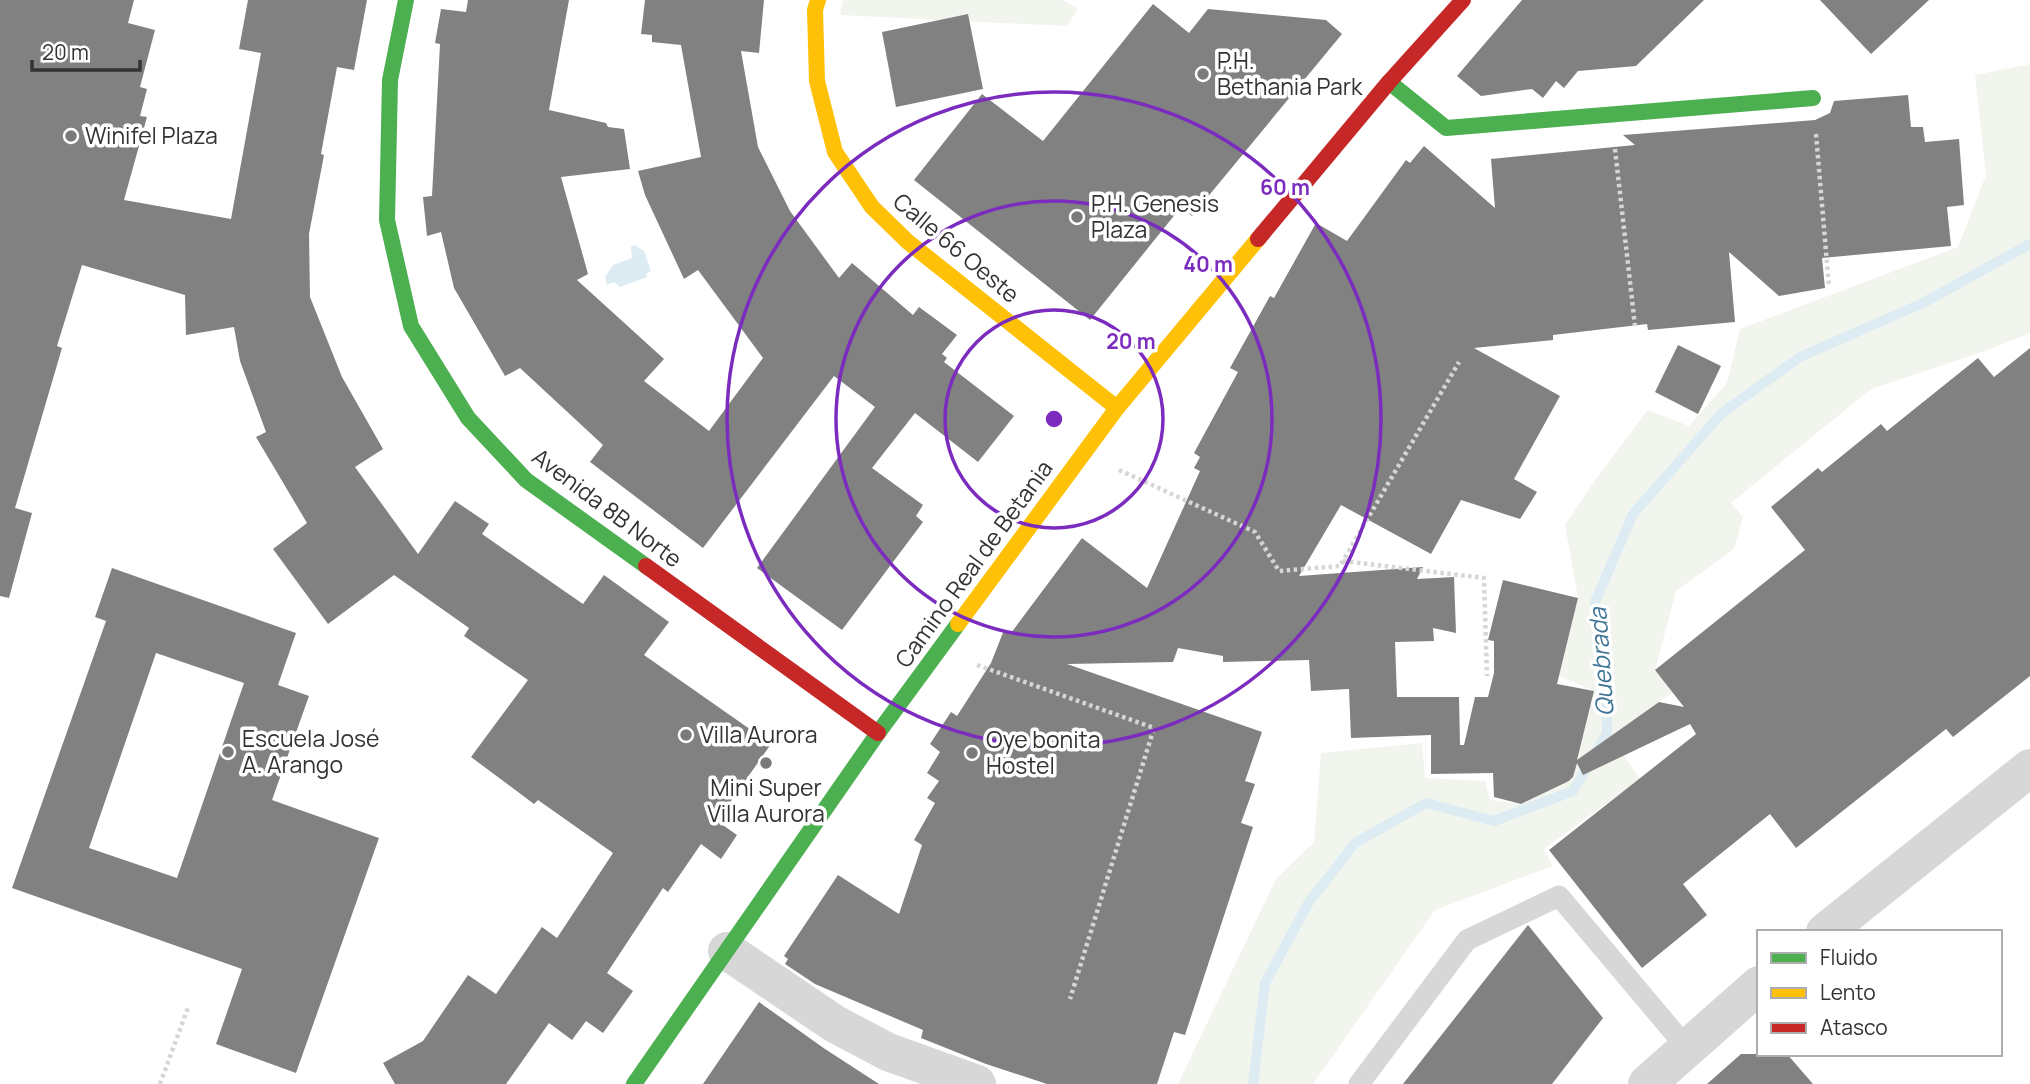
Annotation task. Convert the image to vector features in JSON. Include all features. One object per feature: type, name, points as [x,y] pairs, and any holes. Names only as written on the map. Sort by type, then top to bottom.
[{"type":"street","name":"Avenida 8B Norte","points":[[406,0],[390,80],[387,219],[411,326],[468,418],[526,480],[878,733]]},
{"type":"street","name":"Calle 66 Oeste","points":[[818,0],[815,10],[817,81],[835,152],[872,207],[908,242],[1117,408]]},
{"type":"street","name":"Camino Real de Betania","points":[[634,1084],[878,733],[1117,408],[1389,82],[1463,0]]},
{"type":"street","points":[[1389,82],[1446,128],[1813,98]]},
{"type":"street","points":[[1828,930],[2030,768]]},
{"type":"street","points":[[726,951],[835,1024],[878,1046],[977,1084]]},
{"type":"street","points":[[1647,1084],[1757,987]]},
{"type":"lane","points":[[1359,1084],[1467,940],[1559,896],[1687,1048]]},
{"type":"path","points":[[1813,98],[1829,287]]},
{"type":"path","points":[[1611,115],[1635,326]]},
{"type":"path","points":[[1118,469],[1255,532],[1279,571],[1340,566],[1460,362]]},
{"type":"path","points":[[1343,561],[1484,578],[1487,676]]},
{"type":"path","points":[[977,665],[1154,728],[1070,999]]},
{"type":"path","points":[[160,1084],[189,1005]]},
{"type":"shaded area","points":[[843,0],[1063,0],[1078,9],[1067,26],[840,15]]},
{"type":"shaded area","points":[[2030,64],[2030,333],[1871,389],[1731,503],[1743,517],[1734,549],[1676,591],[1655,670],[1673,692],[1611,736],[1640,779],[1544,849],[1553,866],[1435,910],[1313,1084],[1178,1084],[1276,879],[1314,842],[1321,753],[1422,743],[1425,778],[1485,781],[1490,800],[1521,804],[1572,780],[1594,691],[1559,676],[1578,598],[1565,525],[1648,410],[1689,426],[1727,383],[1740,329],[1958,247],[1986,175],[1975,75]]},
{"type":"shaded area","points":[[634,245],[644,251],[651,271],[646,274],[647,277],[620,287],[614,282],[607,285],[605,277],[613,265],[632,258],[631,247]]},
{"type":"building","points":[[0,0],[134,0],[128,23],[155,30],[140,87],[147,89],[140,116],[147,117],[124,200],[231,219],[261,53],[239,49],[248,0],[367,0],[354,70],[337,67],[309,234],[310,297],[342,377],[383,449],[355,467],[418,554],[455,501],[489,524],[482,534],[583,604],[604,575],[669,622],[644,655],[771,744],[717,821],[737,835],[721,859],[701,844],[668,892],[663,888],[607,973],[633,991],[603,1033],[586,1021],[572,1040],[549,1023],[506,1084],[395,1084],[383,1063],[423,1041],[468,975],[496,994],[542,927],[557,938],[613,853],[538,800],[534,804],[471,757],[528,680],[464,636],[469,628],[394,575],[328,624],[273,549],[307,523],[256,437],[266,432],[240,361],[234,327],[186,335],[185,295],[82,265],[57,346],[62,348],[15,508],[32,513],[9,598],[0,596]]},
{"type":"building","points":[[468,0],[569,0],[549,110],[624,129],[630,169],[561,177],[588,274],[577,280],[664,359],[644,381],[709,431],[763,358],[698,270],[684,279],[645,195],[638,171],[701,157],[681,45],[652,42],[652,35],[641,34],[645,0],[764,0],[759,53],[741,51],[758,147],[790,211],[839,278],[852,263],[913,315],[919,307],[957,335],[942,354],[947,358],[944,362],[1014,416],[978,462],[915,413],[872,468],[923,505],[916,516],[923,522],[842,630],[757,568],[875,407],[834,376],[703,548],[590,462],[603,445],[520,368],[505,376],[454,288],[441,232],[427,236],[423,197],[432,196],[440,44],[435,43],[441,9],[466,12]]},
{"type":"building","points":[[1522,0],[1704,0],[1636,66],[1578,71],[1564,88],[1556,81],[1543,98],[1532,89],[1481,96],[1457,76]]},
{"type":"building","points":[[1820,0],[1929,0],[1871,54]]},
{"type":"building","points":[[1153,4],[1189,33],[1208,9],[1326,20],[1342,34],[1192,216],[1181,207],[1090,320],[914,180],[982,94],[1043,141]]},
{"type":"building","points":[[968,14],[983,89],[896,107],[882,32]]},
{"type":"building","points":[[1908,95],[1911,127],[1923,127],[1925,142],[1959,139],[1964,205],[1947,207],[1951,246],[1822,258],[1825,288],[1779,296],[1729,252],[1735,322],[1648,330],[1647,324],[1553,335],[1553,340],[1474,348],[1560,396],[1514,479],[1537,492],[1520,519],[1461,500],[1431,554],[1341,505],[1299,576],[1423,567],[1417,579],[1454,577],[1456,633],[1433,628],[1434,641],[1395,642],[1397,697],[1459,697],[1460,745],[1464,745],[1475,697],[1488,697],[1494,673],[1494,641],[1488,640],[1503,580],[1578,598],[1557,684],[1594,691],[1577,760],[1659,702],[1684,707],[1655,670],[1805,550],[1771,507],[1818,468],[1822,472],[1881,424],[1887,431],[1978,358],[1994,377],[2030,348],[2030,676],[1953,737],[1946,729],[1796,848],[1770,814],[1683,884],[1707,915],[1642,968],[1549,850],[1696,734],[1690,724],[1583,775],[1577,763],[1569,781],[1521,804],[1494,797],[1493,773],[1431,774],[1431,735],[1351,738],[1349,689],[1311,691],[1309,660],[1223,662],[1223,656],[1178,648],[1173,662],[1067,664],[1262,732],[1245,781],[1255,784],[1241,823],[1253,827],[1185,1035],[1174,1032],[1157,1084],[1047,1084],[986,1064],[921,1038],[923,1030],[815,984],[785,964],[788,959],[784,956],[838,875],[899,914],[922,845],[914,840],[935,803],[927,798],[939,781],[927,773],[940,752],[930,744],[951,712],[957,716],[991,663],[1004,630],[1011,633],[1082,538],[1147,588],[1200,471],[1194,468],[1200,457],[1194,453],[1238,372],[1230,368],[1270,296],[1274,298],[1316,223],[1347,241],[1406,160],[1410,163],[1424,146],[1495,208],[1491,159],[1635,145],[1623,135],[1815,120],[1830,113],[1834,101]]},
{"type":"building","points":[[1678,345],[1721,366],[1698,414],[1655,392]]},
{"type":"building","points":[[112,568],[296,633],[278,685],[309,696],[272,800],[379,838],[296,1073],[216,1044],[242,969],[12,888],[106,621],[95,617]],"holes":[[[156,653],[244,683],[177,878],[89,848]]]},
{"type":"building","points":[[1528,925],[1603,1018],[1552,1084],[1403,1084]]},
{"type":"building","points":[[759,1002],[825,1049],[879,1084],[703,1084]]},
{"type":"building","points":[[1741,1054],[1757,1054],[1789,1056],[1813,1084],[1707,1084]]},
{"type":"waterway","name":"Quebrada","points":[[1253,1084],[1265,983],[1309,902],[1355,843],[1426,803],[1494,821],[1573,791],[1607,733],[1607,675],[1595,602],[1633,514],[1722,413],[1800,357],[1923,303],[2030,244]]},
{"type":"traffic: fast","points":[[406,0],[390,80],[387,220],[411,326],[468,418],[526,480],[646,566]]},
{"type":"traffic: fast","points":[[1389,82],[1446,128],[1813,98]]},
{"type":"traffic: fast","points":[[634,1084],[878,733],[958,624]]},
{"type":"traffic: slow","points":[[818,0],[815,10],[817,81],[835,152],[872,207],[908,242],[1117,408]]},
{"type":"traffic: slow","points":[[958,624],[1117,408],[1258,239]]},
{"type":"traffic: jam","points":[[1258,239],[1389,82],[1463,0]]},
{"type":"traffic: jam","points":[[646,566],[878,733]]},
{"type":"place","name":"P.H. Bethania Park","points":[[1203,74]]},
{"type":"place","name":"Winifel Plaza","points":[[71,136]]},
{"type":"place","name":"P.H. Genesis Plaza","points":[[1077,217]]},
{"type":"place","name":"Villa Aurora","points":[[686,735]]},
{"type":"place","name":"Escuela José A. Arango","points":[[228,752]]},
{"type":"place","name":"Oye bonita Hostel","points":[[972,753]]},
{"type":"place","name":"Mini Super Villa Aurora","points":[[766,763]]}]
